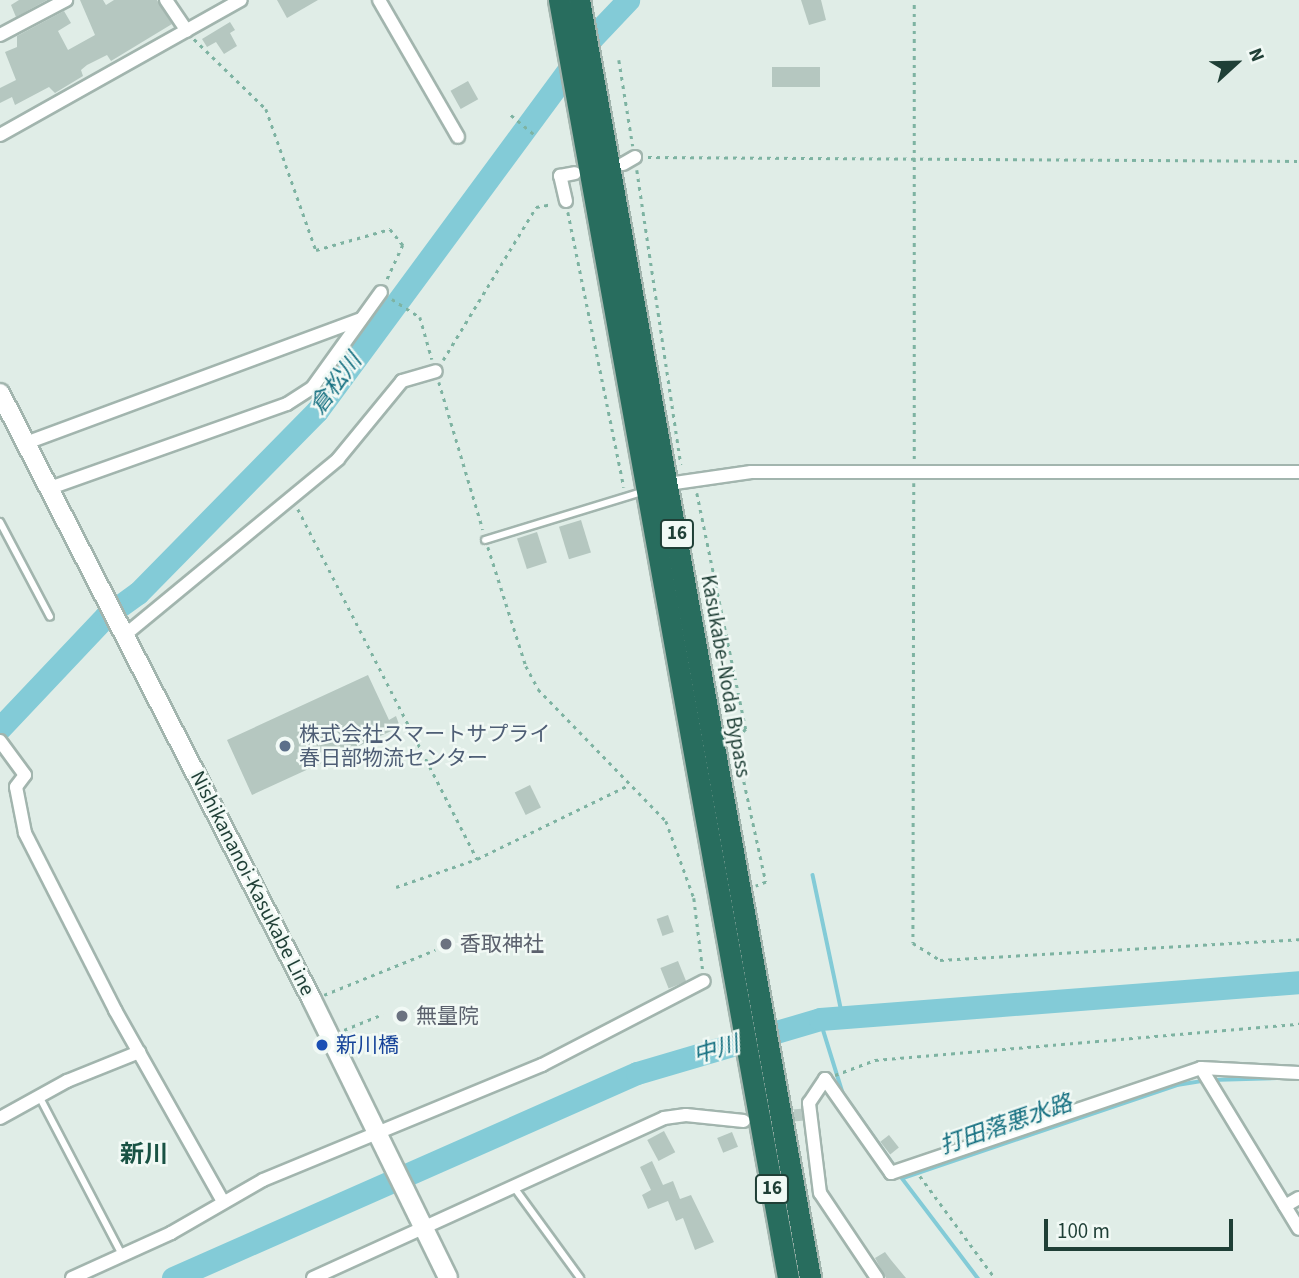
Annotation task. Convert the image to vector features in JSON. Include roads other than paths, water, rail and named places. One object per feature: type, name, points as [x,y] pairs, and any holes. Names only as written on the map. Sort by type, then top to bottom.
[{"type":"highway","name":"Kasukabe-Noda Bypass","points":[[570,6],[594,95],[682,482],[744,976]]},
{"type":"highway","name":"Kasukabe-Noda Bypass","points":[[570,6],[579,113],[647,490],[766,1098],[788,1278]]},
{"type":"highway","name":"Kasukabe-Noda Bypass","points":[[766,1098],[810,1278]]},
{"type":"main road","points":[[0,393],[50,488]]},
{"type":"main road","name":"Nishikananoi-Kasukabe Line","points":[[50,488],[312,1000],[381,1142]]},
{"type":"main road","points":[[381,1142],[419,1224],[448,1278]]},
{"type":"street","points":[[0,35],[66,0]]},
{"type":"street","points":[[166,0],[187,31]]},
{"type":"street","points":[[0,135],[241,0]]},
{"type":"street","points":[[379,0],[458,137]]},
{"type":"street","points":[[566,201],[560,176],[575,173]]},
{"type":"street","points":[[50,488],[287,404],[312,388],[381,292]]},
{"type":"street","points":[[26,443],[362,319]]},
{"type":"street","points":[[122,627],[293,499],[338,459],[402,381],[436,371]]},
{"type":"street","points":[[682,482],[751,472],[1299,472]]},
{"type":"street","points":[[2,743],[25,775],[16,787],[25,833],[139,1052],[222,1200]]},
{"type":"street","points":[[72,1278],[171,1233],[222,1200],[381,1142],[591,1042],[704,981]]},
{"type":"street","points":[[0,1118],[39,1097],[139,1052]]},
{"type":"street","points":[[1201,1068],[1299,1229]]},
{"type":"street","points":[[877,1278],[820,1193],[809,1103],[825,1079],[891,1173],[1201,1068],[1299,1073]]},
{"type":"street","points":[[313,1278],[419,1224],[664,1118],[686,1115],[744,1121]]},
{"type":"street","points":[[1285,1206],[1299,1198]]},
{"type":"lane","points":[[485,540],[647,490]]},
{"type":"lane","points":[[0,522],[50,617]]},
{"type":"lane","points":[[39,1097],[122,1255]]},
{"type":"lane","points":[[512,1185],[580,1278]]},
{"type":"waterway","name":"倉松川","points":[[0,728],[106,616],[138,593],[317,411],[591,39],[628,0]]},
{"type":"waterway","points":[[813,875],[843,1017]]},
{"type":"waterway","name":"中川","points":[[173,1278],[637,1073],[820,1019],[1299,982]]},
{"type":"waterway","name":"打田落悪水路","points":[[820,1019],[843,1093],[896,1168]]},
{"type":"waterway","name":"打田落悪水路","points":[[1211,1080],[1277,1078]]},
{"type":"waterway","name":"打田落悪水路","points":[[903,1178],[1177,1085],[1203,1081]]},
{"type":"waterway","points":[[902,1178],[978,1278]]},
{"type":"tunnel","points":[[776,1117],[810,1114]]},
{"type":"place","name":"株式会社スマートサプライ 春日部物流センター","points":[[285,746]]},
{"type":"place","name":"香取神社","points":[[446,944]]},
{"type":"place","name":"無量院","points":[[402,1016]]},
{"type":"place","name":"新川橋","points":[[322,1045]]},
{"type":"district","name":"新川","points":[[144,1155]]}]
